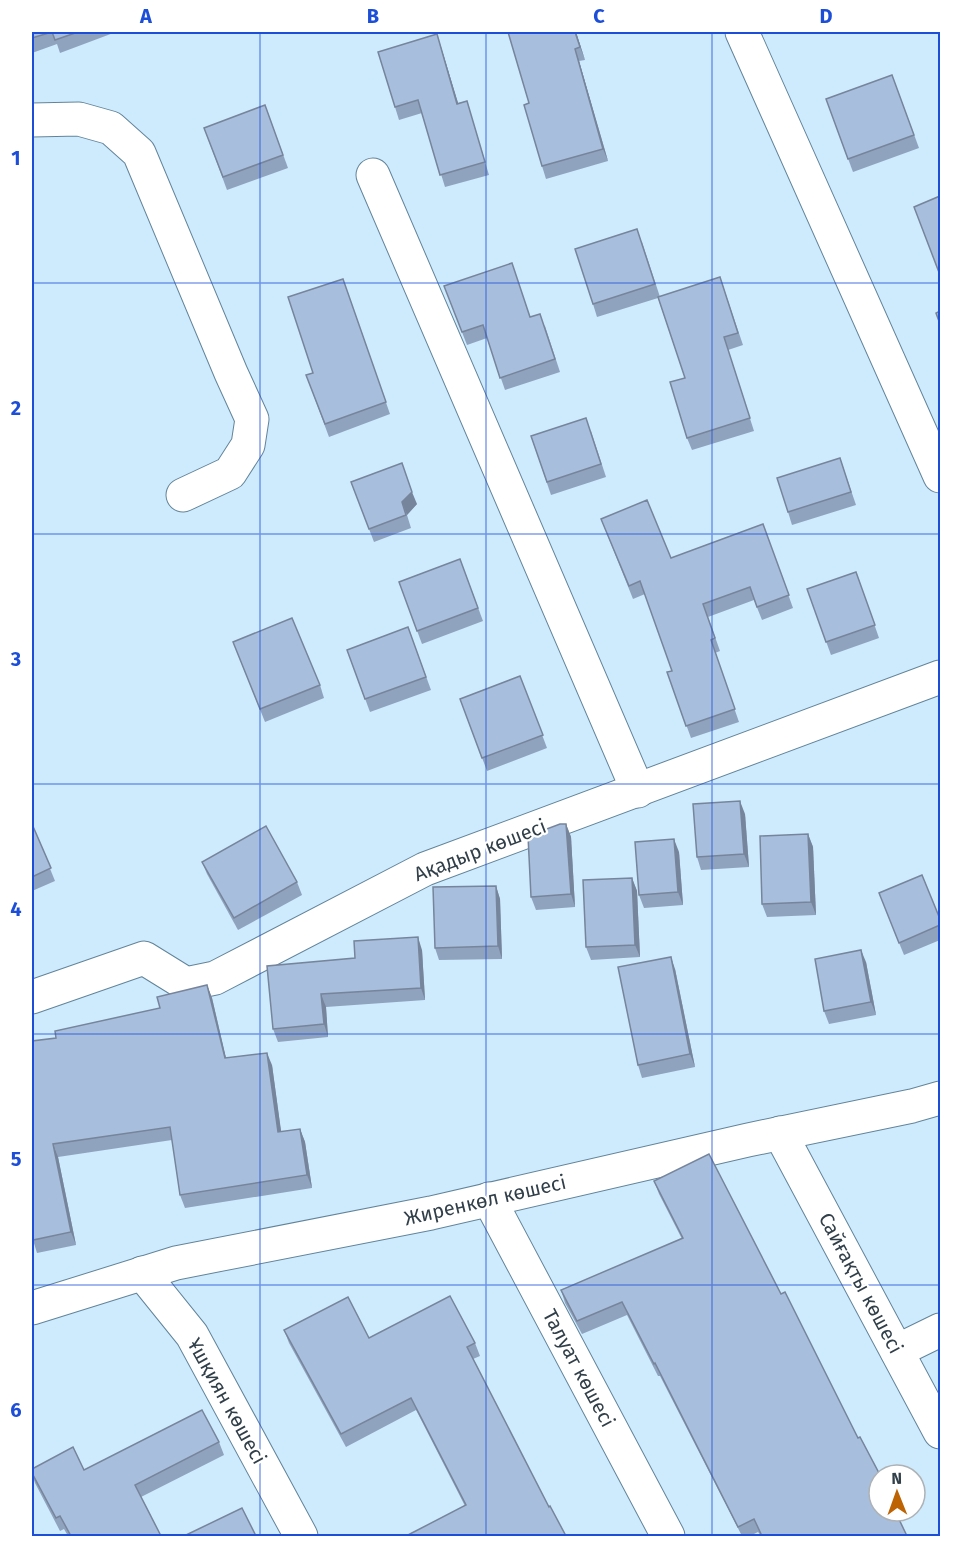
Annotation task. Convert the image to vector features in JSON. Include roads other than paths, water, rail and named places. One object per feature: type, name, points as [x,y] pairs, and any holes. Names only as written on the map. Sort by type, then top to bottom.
[{"type":"street","points":[[742,32],[940,476]]},
{"type":"street","points":[[32,120],[79,119],[111,128],[139,153],[252,419],[248,445],[230,473],[183,495]]},
{"type":"street","points":[[373,174],[638,791]]},
{"type":"street","name":"Ақадыр көшесі","points":[[32,997],[144,958],[186,984],[214,978],[425,869],[940,677]]},
{"type":"street","name":"Жиренкөл көшесі","points":[[32,1308],[176,1263],[431,1213],[940,1098]]},
{"type":"street","name":"Сайғақты көшесі","points":[[780,1133],[940,1432]]},
{"type":"street","name":"Талуат көшесі","points":[[489,1199],[668,1536]]},
{"type":"street","name":"Ұшқиян көшесі","points":[[142,1273],[192,1335],[301,1536]]},
{"type":"street","points":[[897,1351],[940,1330]]}]
